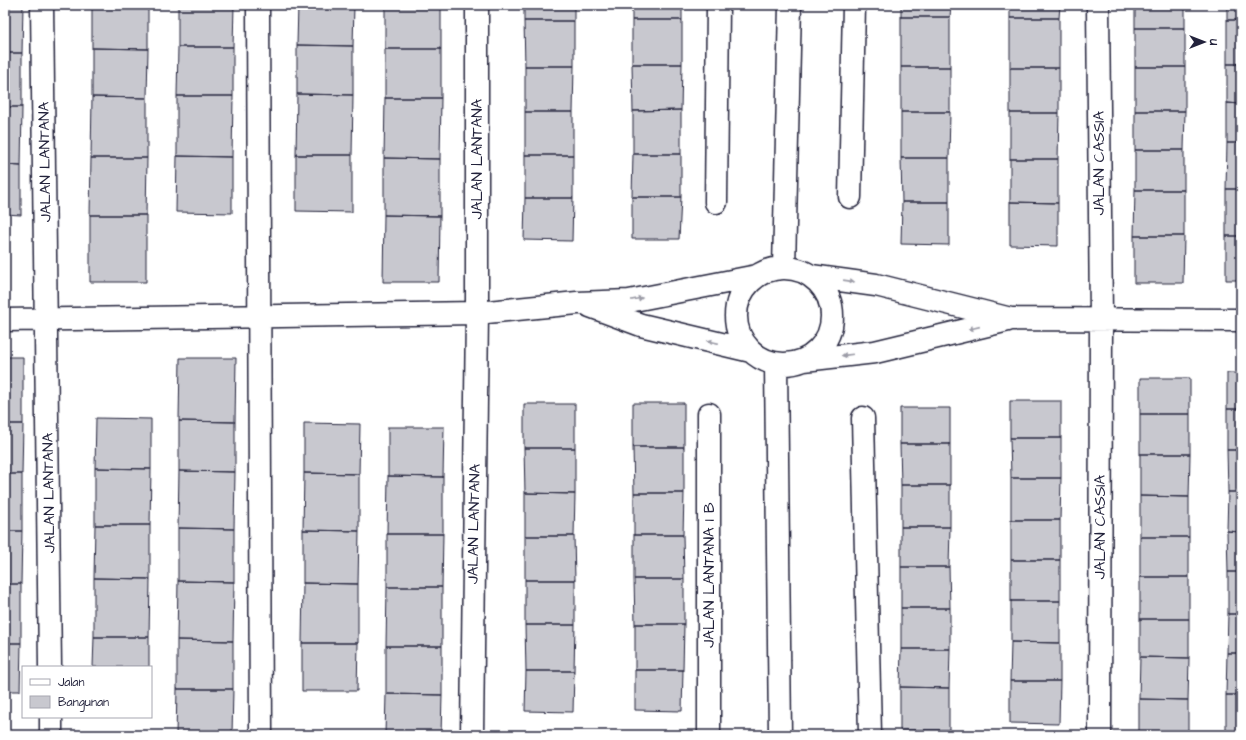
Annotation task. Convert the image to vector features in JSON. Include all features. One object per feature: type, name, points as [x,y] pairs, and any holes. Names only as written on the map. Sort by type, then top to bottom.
[{"type":"street","name":"JALAN LANTANA","points":[[42,5],[47,319],[50,666]]},
{"type":"street","points":[[258,5],[258,316],[261,735]]},
{"type":"street","name":"JALAN LANTANA","points":[[472,735],[477,313],[477,5]]},
{"type":"street","points":[[716,202],[718,5]]},
{"type":"street","points":[[784,268],[790,5]]},
{"type":"street","points":[[850,197],[854,5]]},
{"type":"street","name":"JALAN CASSIA","points":[[1098,5],[1101,320],[1100,735]]},
{"type":"street","points":[[5,320],[477,313],[584,303],[629,301],[757,276],[769,270],[784,268],[798,270],[811,276],[876,285],[1012,319],[1241,320]]},
{"type":"street","points":[[757,276],[746,286],[739,298],[736,312],[737,327],[742,340],[751,351],[762,359],[776,364],[791,364],[804,360],[875,352],[1012,319]]},
{"type":"street","points":[[804,360],[818,350],[827,336],[832,320],[830,303],[823,288],[811,276]]},
{"type":"street","points":[[584,303],[641,325],[751,351]]},
{"type":"street","points":[[776,364],[780,735]]},
{"type":"street","name":"JALAN LANTANA I B","points":[[709,414],[709,735]]},
{"type":"street","points":[[863,418],[870,735]]},
{"type":"street","points":[[51,718],[51,735]]},
{"type":"building","points":[[5,5],[23,5],[22,53],[5,53]]},
{"type":"building","points":[[92,5],[148,5],[148,49],[92,48]]},
{"type":"building","points":[[178,5],[234,5],[233,47],[178,47]]},
{"type":"building","points":[[298,5],[354,5],[353,46],[297,45]]},
{"type":"building","points":[[385,5],[441,5],[441,49],[385,49]]},
{"type":"building","points":[[524,5],[574,5],[574,21],[524,21]]},
{"type":"building","points":[[632,5],[682,5],[682,20],[632,20]]},
{"type":"building","points":[[901,5],[951,5],[950,17],[901,17]]},
{"type":"building","points":[[1010,5],[1060,5],[1059,18],[1010,18]]},
{"type":"building","points":[[1135,5],[1185,5],[1185,28],[1135,28]]},
{"type":"building","points":[[1227,5],[1241,5],[1241,20],[1227,20]]},
{"type":"building","points":[[901,17],[950,17],[950,67],[901,67]]},
{"type":"building","points":[[1010,18],[1059,18],[1059,68],[1010,68]]},
{"type":"building","points":[[632,20],[682,20],[682,64],[632,64]]},
{"type":"building","points":[[1227,20],[1241,20],[1241,64],[1227,64]]},
{"type":"building","points":[[524,21],[574,21],[574,66],[525,66]]},
{"type":"building","points":[[1135,28],[1185,28],[1185,67],[1135,67]]},
{"type":"building","points":[[297,45],[353,46],[353,95],[297,94]]},
{"type":"building","points":[[178,47],[233,47],[233,96],[177,96]]},
{"type":"building","points":[[92,48],[148,49],[147,98],[92,97]]},
{"type":"building","points":[[385,49],[441,49],[441,98],[385,98]]},
{"type":"building","points":[[5,53],[22,53],[22,107],[5,107]]},
{"type":"building","points":[[632,64],[682,64],[681,110],[633,111]]},
{"type":"building","points":[[1227,64],[1241,64],[1241,104],[1227,103]]},
{"type":"building","points":[[525,66],[574,66],[573,112],[525,112]]},
{"type":"building","points":[[901,67],[950,67],[950,112],[901,112]]},
{"type":"building","points":[[1135,67],[1185,67],[1185,111],[1135,111]]},
{"type":"building","points":[[1010,68],[1059,68],[1059,113],[1010,113]]},
{"type":"building","points":[[297,94],[353,95],[352,155],[296,155]]},
{"type":"building","points":[[177,96],[233,96],[232,157],[177,156]]},
{"type":"building","points":[[92,97],[147,98],[147,158],[91,158]]},
{"type":"building","points":[[385,98],[441,98],[440,159],[384,158]]},
{"type":"building","points":[[1227,103],[1241,104],[1241,143],[1227,143]]},
{"type":"building","points":[[5,107],[22,107],[21,166],[5,165]]},
{"type":"building","points":[[681,110],[681,154],[633,154],[633,111]]},
{"type":"building","points":[[1135,111],[1185,111],[1184,150],[1135,150]]},
{"type":"building","points":[[525,112],[573,112],[573,155],[525,155]]},
{"type":"building","points":[[901,112],[950,112],[949,158],[901,158]]},
{"type":"building","points":[[1010,113],[1059,113],[1058,159],[1010,159]]},
{"type":"building","points":[[1227,143],[1241,143],[1241,189],[1226,189]]},
{"type":"building","points":[[1135,150],[1184,150],[1184,190],[1135,190]]},
{"type":"building","points":[[633,154],[681,154],[681,197],[632,197]]},
{"type":"building","points":[[296,155],[352,155],[352,212],[296,211]]},
{"type":"building","points":[[525,155],[573,155],[573,198],[525,198]]},
{"type":"building","points":[[177,156],[232,157],[232,213],[176,212]]},
{"type":"building","points":[[91,158],[147,158],[146,215],[90,215]]},
{"type":"building","points":[[384,158],[440,159],[440,216],[384,215]]},
{"type":"building","points":[[901,158],[949,158],[949,202],[902,202]]},
{"type":"building","points":[[1010,159],[1058,159],[1058,203],[1010,202]]},
{"type":"building","points":[[5,165],[21,166],[21,215],[5,214]]},
{"type":"building","points":[[1226,189],[1241,189],[1241,236],[1226,236]]},
{"type":"building","points":[[1135,190],[1184,190],[1184,236],[1134,236]]},
{"type":"building","points":[[632,197],[681,197],[679,239],[632,239]]},
{"type":"building","points":[[525,198],[573,198],[572,241],[524,240]]},
{"type":"building","points":[[902,202],[949,202],[949,245],[901,244]]},
{"type":"building","points":[[1010,202],[1058,203],[1058,246],[1010,245]]},
{"type":"building","points":[[90,215],[146,215],[146,282],[90,282]]},
{"type":"building","points":[[384,215],[440,216],[439,282],[383,282]]},
{"type":"building","points":[[1134,236],[1184,236],[1183,283],[1134,283]]},
{"type":"building","points":[[1226,236],[1241,236],[1241,280],[1226,280]]},
{"type":"building","points":[[5,357],[23,357],[23,424],[5,424]]},
{"type":"building","points":[[180,358],[236,358],[235,422],[179,421]]},
{"type":"building","points":[[1227,373],[1241,373],[1241,409],[1227,409]]},
{"type":"building","points":[[1140,378],[1190,378],[1190,414],[1140,414]]},
{"type":"building","points":[[1010,401],[1061,401],[1061,438],[1010,438]]},
{"type":"building","points":[[633,403],[684,403],[684,447],[633,447]]},
{"type":"building","points":[[524,404],[575,404],[575,448],[524,448]]},
{"type":"building","points":[[900,408],[950,408],[950,444],[900,444]]},
{"type":"building","points":[[1227,409],[1241,409],[1241,450],[1227,450]]},
{"type":"building","points":[[1140,414],[1190,414],[1190,454],[1140,454]]},
{"type":"building","points":[[96,418],[151,419],[151,469],[95,468]]},
{"type":"building","points":[[179,421],[235,422],[235,472],[179,471]]},
{"type":"building","points":[[304,423],[360,424],[359,474],[304,473]]},
{"type":"building","points":[[5,424],[23,424],[22,474],[5,474]]},
{"type":"building","points":[[388,427],[444,427],[443,477],[388,476]]},
{"type":"building","points":[[1010,438],[1061,438],[1061,478],[1011,478]]},
{"type":"building","points":[[900,444],[950,444],[950,485],[901,485]]},
{"type":"building","points":[[633,447],[684,447],[684,493],[634,493]]},
{"type":"building","points":[[524,448],[575,448],[575,494],[525,493]]},
{"type":"building","points":[[1227,450],[1241,450],[1241,492],[1228,492]]},
{"type":"building","points":[[1140,454],[1190,454],[1189,497],[1140,496]]},
{"type":"building","points":[[95,468],[151,469],[150,525],[95,525]]},
{"type":"building","points":[[179,471],[235,472],[234,529],[178,528]]},
{"type":"building","points":[[304,473],[359,474],[359,531],[303,530]]},
{"type":"building","points":[[5,474],[22,474],[22,531],[5,531]]},
{"type":"building","points":[[388,476],[443,477],[443,534],[387,534]]},
{"type":"building","points":[[1011,478],[1061,478],[1060,520],[1011,520]]},
{"type":"building","points":[[901,485],[950,485],[950,527],[901,527]]},
{"type":"building","points":[[1228,492],[1241,492],[1241,532],[1227,531]]},
{"type":"building","points":[[525,493],[575,494],[574,536],[525,536]]},
{"type":"building","points":[[634,493],[684,493],[683,535],[634,535]]},
{"type":"building","points":[[1140,496],[1189,497],[1189,537],[1140,537]]},
{"type":"building","points":[[1011,520],[1060,520],[1060,560],[1011,560]]},
{"type":"building","points":[[95,525],[150,525],[150,579],[94,578]]},
{"type":"building","points":[[901,527],[950,527],[949,567],[901,567]]},
{"type":"building","points":[[178,528],[234,529],[234,582],[178,581]]},
{"type":"building","points":[[303,530],[359,531],[358,584],[303,583]]},
{"type":"building","points":[[5,531],[22,531],[21,584],[5,584]]},
{"type":"building","points":[[1227,531],[1241,532],[1241,572],[1228,572]]},
{"type":"building","points":[[387,534],[443,534],[442,587],[387,587]]},
{"type":"building","points":[[634,535],[683,535],[684,579],[634,579]]},
{"type":"building","points":[[525,536],[574,536],[575,580],[525,580]]},
{"type":"building","points":[[1140,537],[1189,537],[1189,577],[1140,577]]},
{"type":"building","points":[[1011,560],[1060,560],[1060,601],[1011,601]]},
{"type":"building","points":[[901,567],[949,567],[950,608],[901,608]]},
{"type":"building","points":[[1228,572],[1241,572],[1241,614],[1228,614]]},
{"type":"building","points":[[1140,577],[1189,577],[1189,619],[1140,619]]},
{"type":"building","points":[[94,578],[150,579],[149,637],[94,637]]},
{"type":"building","points":[[634,579],[684,579],[684,624],[635,624]]},
{"type":"building","points":[[525,580],[575,580],[575,625],[525,625]]},
{"type":"building","points":[[178,581],[234,582],[233,641],[177,640]]},
{"type":"building","points":[[303,583],[358,584],[358,643],[302,643]]},
{"type":"building","points":[[5,584],[21,584],[21,643],[5,643]]},
{"type":"building","points":[[387,587],[442,587],[442,646],[386,646]]},
{"type":"building","points":[[1011,601],[1060,601],[1060,643],[1011,642]]},
{"type":"building","points":[[901,608],[950,608],[950,649],[901,649]]},
{"type":"building","points":[[1228,614],[1241,614],[1241,653],[1227,653]]},
{"type":"building","points":[[1140,619],[1189,619],[1189,658],[1140,657]]},
{"type":"building","points":[[635,624],[684,624],[683,670],[635,670]]},
{"type":"building","points":[[525,625],[575,625],[574,671],[526,671]]},
{"type":"building","points":[[94,637],[149,637],[149,666],[93,666]]},
{"type":"building","points":[[177,640],[233,641],[233,689],[177,689]]},
{"type":"building","points":[[1011,642],[1060,643],[1060,681],[1010,681]]},
{"type":"building","points":[[5,643],[21,643],[20,691],[5,691]]},
{"type":"building","points":[[302,643],[358,643],[357,691],[302,691]]},
{"type":"building","points":[[386,646],[442,646],[442,695],[386,694]]},
{"type":"building","points":[[901,649],[950,649],[949,688],[900,687]]},
{"type":"building","points":[[1227,653],[1241,653],[1241,695],[1226,695]]},
{"type":"building","points":[[1140,657],[1189,658],[1188,700],[1139,699]]},
{"type":"building","points":[[635,670],[683,670],[682,711],[635,710]]},
{"type":"building","points":[[526,671],[574,671],[573,712],[525,711]]},
{"type":"building","points":[[1010,681],[1060,681],[1059,724],[1010,723]]},
{"type":"building","points":[[900,687],[949,688],[949,730],[900,730]]},
{"type":"building","points":[[177,689],[233,689],[232,735],[176,735]]},
{"type":"building","points":[[386,694],[442,695],[441,735],[385,735]]},
{"type":"building","points":[[1226,695],[1241,695],[1241,735],[1226,734]]},
{"type":"building","points":[[1139,699],[1188,700],[1188,735],[1139,735]]}]
